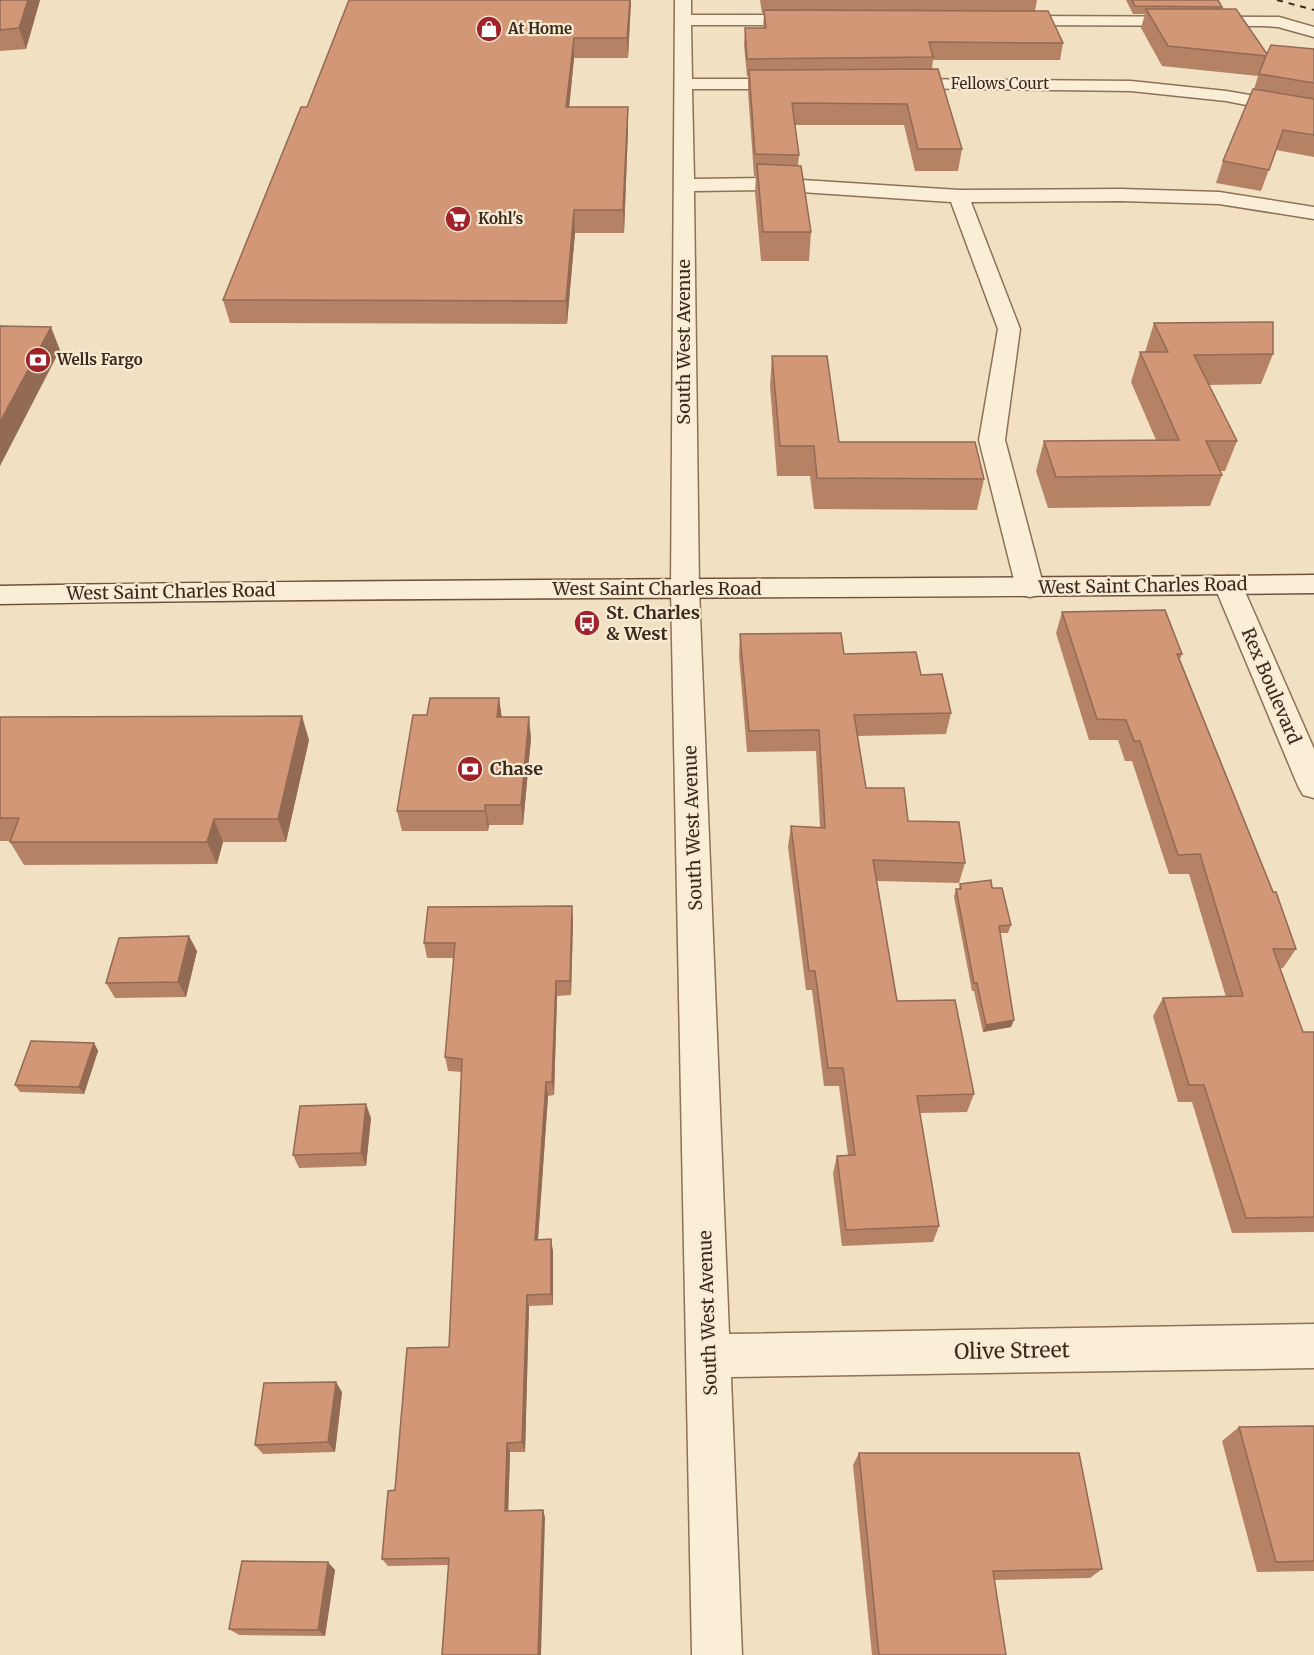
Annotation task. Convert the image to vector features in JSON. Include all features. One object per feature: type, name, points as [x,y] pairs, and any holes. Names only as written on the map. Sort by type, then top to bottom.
[{"type":"street","points":[[684,10],[826,20]]},
{"type":"street","name":"South West Avenue","points":[[684,10],[685,589],[710,1356],[717,1655]]},
{"type":"street","points":[[991,21],[1263,21],[1280,22],[1314,32]]},
{"type":"street","points":[[684,84],[816,84]]},
{"type":"street","name":"Fellows Court","points":[[876,84],[1131,86],[1226,96],[1314,112]]},
{"type":"street","points":[[684,185],[771,184],[959,196],[1120,195],[1220,198],[1314,213]]},
{"type":"street","points":[[959,196],[1009,329],[992,440],[1030,588]]},
{"type":"street","name":"West Saint Charles Road","points":[[0,595],[269,590],[1030,588],[1314,584]]},
{"type":"street","name":"Rex Boulevard","points":[[1228,585],[1314,786]]},
{"type":"street","name":"Olive Street","points":[[710,1356],[1314,1346]]},
{"type":"building","points":[[0,0],[28,0],[19,28],[0,30]]},
{"type":"building","points":[[349,0],[630,0],[627,38],[574,38],[566,107],[628,107],[623,210],[574,210],[566,301],[223,300],[301,107],[307,107]]},
{"type":"building","points":[[1132,0],[1218,0],[1222,7],[1135,6]]},
{"type":"building","points":[[1146,9],[1236,9],[1267,54],[1271,45],[1314,49],[1314,83],[1259,74],[1266,56],[1168,46]]},
{"type":"building","points":[[764,10],[1048,11],[1063,43],[929,42],[933,57],[747,59],[745,28],[766,28]]},
{"type":"building","points":[[938,69],[962,149],[918,149],[907,104],[792,103],[799,155],[755,154],[749,70]]},
{"type":"building","points":[[1253,89],[1314,99],[1314,135],[1283,130],[1269,170],[1223,161]]},
{"type":"building","points":[[757,164],[801,166],[811,232],[763,232]]},
{"type":"building","points":[[1273,322],[1273,354],[1194,355],[1237,441],[1206,441],[1222,475],[1056,477],[1044,441],[1179,440],[1140,352],[1168,352],[1154,323]]},
{"type":"building","points":[[0,326],[51,327],[0,422]]},
{"type":"building","points":[[772,356],[827,356],[839,442],[975,442],[984,479],[817,478],[814,446],[780,446]]},
{"type":"building","points":[[1165,610],[1182,654],[1177,654],[1273,892],[1276,892],[1296,949],[1273,949],[1303,1032],[1314,1032],[1314,1217],[1246,1218],[1204,1085],[1189,1085],[1163,998],[1243,996],[1200,854],[1178,855],[1140,741],[1134,741],[1126,720],[1097,719],[1062,612]]},
{"type":"building","points":[[841,633],[844,654],[916,652],[921,675],[942,674],[951,713],[854,715],[866,788],[904,788],[908,821],[959,822],[965,863],[873,860],[897,1001],[955,1000],[974,1094],[917,1096],[939,1226],[846,1230],[837,1156],[855,1155],[843,1068],[828,1068],[815,971],[809,971],[791,826],[825,828],[819,730],[749,731],[740,634]]},
{"type":"building","name":"Chase","points":[[430,698],[499,698],[497,717],[529,717],[521,805],[485,805],[485,811],[397,811],[413,715],[427,715]]},
{"type":"building","points":[[302,716],[278,819],[214,819],[207,842],[10,842],[19,818],[0,818],[0,717]]},
{"type":"building","points":[[991,880],[992,888],[1002,888],[1011,925],[999,926],[1014,1020],[986,1025],[977,983],[974,983],[956,889],[961,889],[960,884]]},
{"type":"building","points":[[572,906],[570,981],[556,981],[552,1082],[546,1082],[535,1240],[551,1239],[551,1294],[527,1295],[522,1442],[507,1443],[505,1511],[543,1510],[538,1655],[442,1655],[449,1558],[382,1559],[388,1491],[395,1490],[407,1348],[449,1347],[462,1059],[445,1057],[455,943],[424,943],[428,907]]},
{"type":"building","points":[[189,936],[178,982],[106,983],[119,938]]},
{"type":"building","points":[[31,1041],[94,1043],[79,1087],[15,1085]]},
{"type":"building","points":[[366,1104],[361,1153],[293,1155],[300,1106]]},
{"type":"building","points":[[336,1382],[328,1442],[255,1445],[264,1383]]},
{"type":"building","points":[[1314,1426],[1314,1561],[1276,1562],[1239,1427]]},
{"type":"building","points":[[859,1453],[1079,1453],[1102,1569],[993,1571],[1006,1655],[879,1655]]},
{"type":"building","points":[[242,1561],[328,1562],[318,1630],[229,1629]]},
{"type":"railway","points":[[1277,0],[1314,10]]},
{"type":"place","name":"At Home","points":[[489,29]]},
{"type":"place","name":"Kohl's","points":[[458,219]]},
{"type":"place","name":"Wells Fargo","points":[[38,360]]},
{"type":"place","name":"St. Charles & West","points":[[587,623]]},
{"type":"place","name":"Chase","points":[[470,769]]}]
